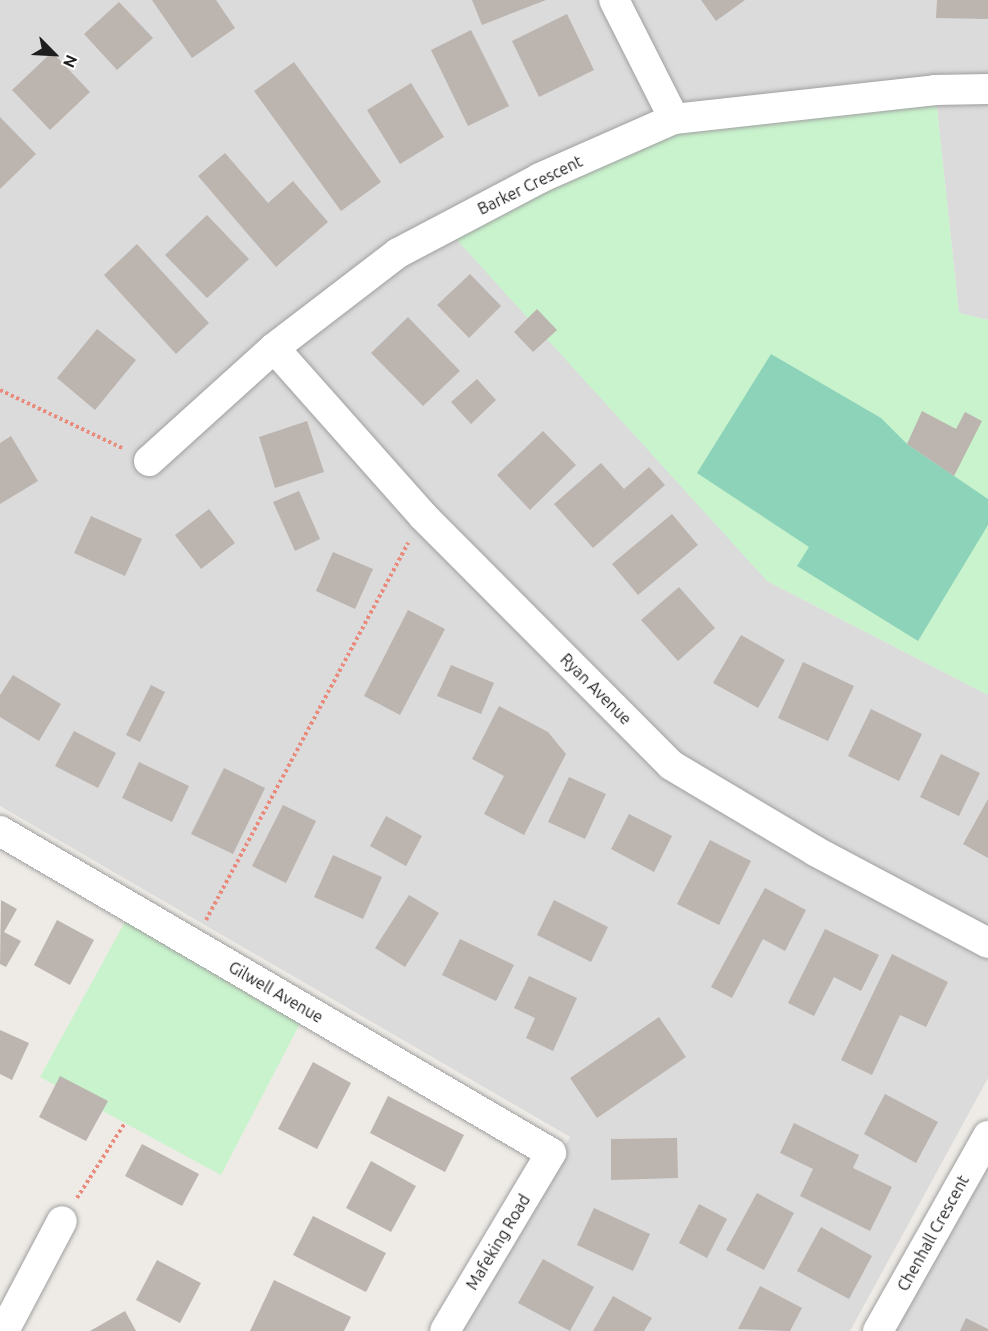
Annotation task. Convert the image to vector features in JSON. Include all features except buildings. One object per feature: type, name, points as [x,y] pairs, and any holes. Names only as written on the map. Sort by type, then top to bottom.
[{"type":"street","points":[[614,0],[674,119]]},
{"type":"street","name":"Barker Crescent","points":[[149,461],[274,348],[398,253],[540,178],[674,119],[935,90],[988,89]]},
{"type":"street","name":"Ryan Avenue","points":[[274,348],[423,516],[671,765],[815,851],[988,943]]},
{"type":"street","name":"Gilwell Avenue","points":[[0,831],[551,1153]]},
{"type":"street","name":"Chenhall Crescent","points":[[878,1331],[988,1136]]},
{"type":"street","name":"Mafeking Road","points":[[445,1331],[551,1153]]},
{"type":"street","points":[[4,1331],[62,1221]]},
{"type":"path","points":[[0,390],[149,461]]},
{"type":"path","points":[[194,944],[423,516]]},
{"type":"path","points":[[62,1221],[125,1123]]},
{"type":"shaded area","points":[[0,0],[988,0],[988,320],[959,313],[935,90],[767,581],[988,695],[988,1078],[850,1331],[460,1331],[570,1137],[0,806]]},
{"type":"shaded area","points":[[988,1139],[988,1331],[882,1331]]},
{"type":"green space","points":[[935,90],[959,313],[988,320],[988,695],[767,581],[446,228],[674,119]]},
{"type":"green space","points":[[771,354],[881,418],[907,444],[988,499],[988,525],[918,641],[797,566],[809,547],[697,473]]},
{"type":"green space","points":[[132,909],[307,1010],[221,1175],[40,1077]]}]
